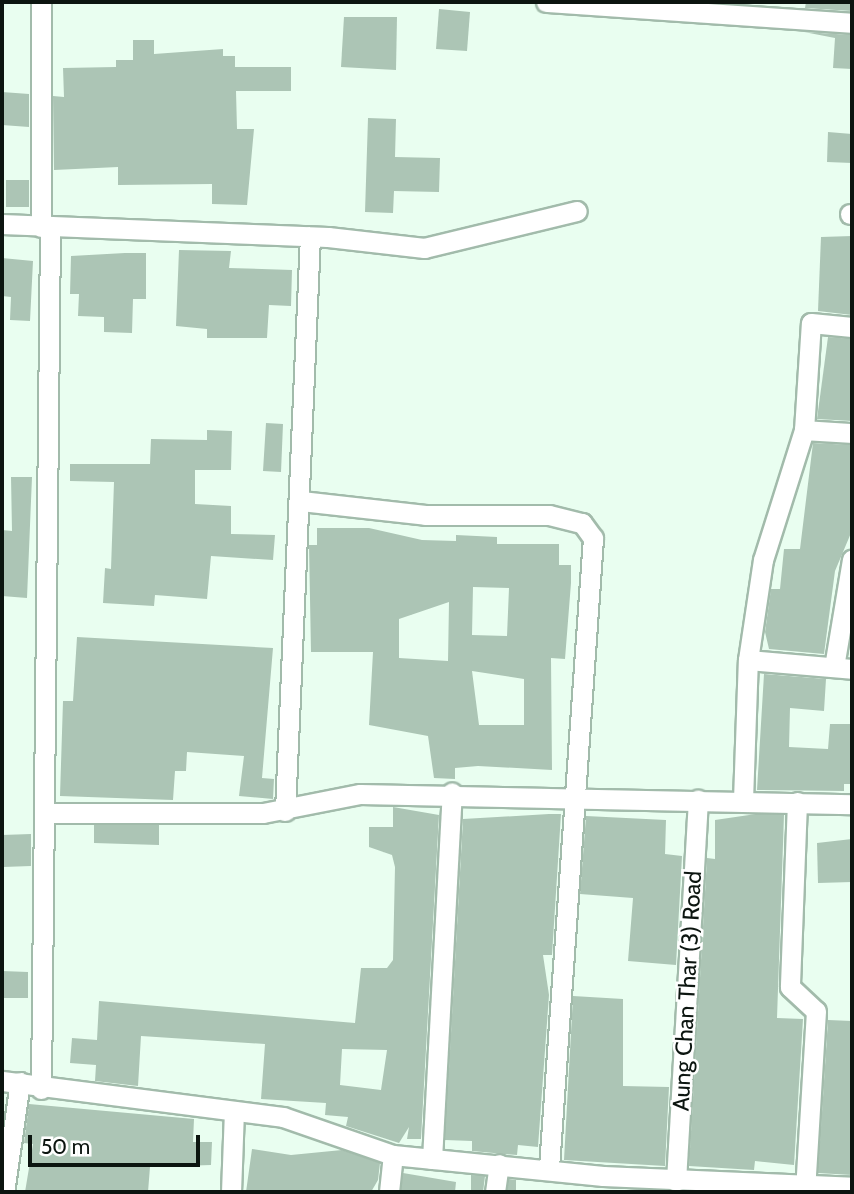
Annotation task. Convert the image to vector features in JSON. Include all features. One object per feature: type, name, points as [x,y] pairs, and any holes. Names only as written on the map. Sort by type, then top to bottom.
[{"type":"street","points":[[41,2],[48,813],[41,1089]]},
{"type":"street","points":[[546,2],[852,23]]},
{"type":"street","points":[[2,223],[45,228],[310,237],[424,248],[577,211]]},
{"type":"street","points":[[285,811],[301,501],[310,237]]},
{"type":"street","points":[[743,800],[748,660],[763,560],[804,430],[811,323],[852,327]]},
{"type":"street","points":[[804,430],[852,433]]},
{"type":"street","points":[[301,501],[425,515],[549,515],[582,523],[593,538],[549,1167]]},
{"type":"street","points":[[748,660],[843,668],[852,559]]},
{"type":"street","points":[[48,813],[285,811],[328,797],[452,793],[852,804]]},
{"type":"street","points":[[432,1159],[452,793]]},
{"type":"street","name":"Aung Chan Thar (3) Road","points":[[676,1181],[698,800]]},
{"type":"street","points":[[797,802],[790,987],[816,1011],[806,1188]]},
{"type":"street","points":[[4,1192],[11,1081],[41,1089],[234,1111],[330,1129],[393,1155],[549,1167],[602,1184],[676,1181],[806,1188],[852,1187]]},
{"type":"street","points":[[231,1192],[234,1111]]},
{"type":"street","points":[[389,1192],[393,1155]]},
{"type":"street","points":[[495,1192],[499,1164]]},
{"type":"building","points":[[806,2],[852,2],[852,11],[805,8]]},
{"type":"building","points":[[439,9],[470,12],[467,51],[436,49]]},
{"type":"building","points":[[344,17],[397,17],[396,70],[341,67]]},
{"type":"building","points":[[804,32],[852,35],[852,69],[833,68],[835,38]]},
{"type":"building","points":[[133,40],[154,40],[154,54],[223,49],[223,56],[235,56],[235,67],[291,67],[291,91],[236,91],[237,129],[254,129],[247,205],[212,204],[212,184],[118,185],[118,167],[54,170],[53,96],[64,97],[63,68],[116,67],[116,60],[133,60]]},
{"type":"building","points":[[2,92],[29,94],[29,127],[2,125]]},
{"type":"building","points":[[368,118],[396,119],[395,157],[440,158],[439,192],[394,191],[393,213],[365,212]]},
{"type":"building","points":[[828,132],[852,134],[852,163],[827,162]]},
{"type":"building","points":[[6,180],[29,180],[29,207],[6,207]]},
{"type":"building","points":[[852,236],[852,315],[818,311],[821,237]]},
{"type":"building","points":[[179,250],[231,251],[229,268],[292,270],[291,306],[269,305],[267,338],[207,338],[207,329],[176,326]]},
{"type":"building","points":[[146,253],[146,299],[133,299],[132,333],[104,332],[104,317],[78,316],[79,294],[70,294],[71,256]]},
{"type":"building","points":[[2,258],[33,261],[30,321],[10,320],[11,297],[2,296]]},
{"type":"building","points":[[828,337],[852,339],[852,421],[817,419]]},
{"type":"building","points":[[266,423],[283,424],[281,472],[263,471]]},
{"type":"building","points":[[207,430],[232,431],[231,470],[195,470],[195,504],[231,506],[231,534],[275,535],[273,560],[211,556],[207,599],[155,595],[154,606],[103,603],[105,568],[111,569],[114,482],[70,481],[70,464],[150,464],[151,439],[207,440]]},
{"type":"building","points":[[813,443],[852,445],[851,533],[835,571],[824,654],[769,649],[765,632],[771,589],[780,589],[784,549],[800,549]]},
{"type":"building","points":[[11,477],[32,477],[27,598],[2,596],[2,530],[12,531]]},
{"type":"building","points":[[317,528],[369,528],[422,540],[456,541],[456,535],[497,537],[497,544],[559,544],[559,565],[571,565],[571,583],[565,659],[551,658],[552,770],[478,766],[455,768],[455,779],[434,778],[428,736],[369,725],[373,652],[311,652],[309,545],[317,545]],"holes":[[[473,587],[509,588],[507,636],[472,635]],[[449,602],[448,661],[399,658],[399,619]],[[472,671],[524,679],[524,725],[479,725]]]},
{"type":"building","points":[[77,637],[273,648],[262,778],[274,779],[273,799],[239,796],[244,756],[187,752],[186,771],[175,771],[173,800],[60,796],[63,701],[73,701]]},
{"type":"building","points":[[764,674],[826,679],[824,711],[790,708],[789,747],[828,749],[830,724],[852,724],[852,784],[844,784],[844,791],[757,790]]},
{"type":"building","points":[[393,807],[439,815],[421,1139],[407,1139],[409,1127],[399,1143],[346,1126],[348,1117],[325,1115],[326,1103],[261,1099],[265,1044],[141,1036],[138,1086],[95,1081],[96,1065],[70,1063],[72,1038],[97,1040],[99,1001],[355,1023],[361,968],[387,968],[393,960],[395,867],[392,855],[369,847],[369,827],[393,827]],"holes":[[[342,1049],[387,1050],[381,1090],[340,1085]]]},
{"type":"building","points":[[561,814],[552,955],[543,955],[549,995],[538,1147],[518,1145],[517,1155],[472,1151],[472,1141],[445,1140],[463,819]]},
{"type":"building","points":[[756,814],[784,815],[777,1018],[803,1019],[794,1165],[755,1161],[754,1170],[689,1166],[707,858],[715,859],[715,820]]},
{"type":"building","points":[[586,816],[666,820],[665,854],[682,856],[676,965],[628,961],[633,898],[580,894]]},
{"type":"building","points":[[94,825],[159,825],[159,845],[94,843]]},
{"type":"building","points":[[31,834],[31,866],[3,867],[2,835]]},
{"type":"building","points":[[852,839],[852,882],[818,883],[817,843]]},
{"type":"building","points":[[2,971],[28,972],[28,998],[2,998]]},
{"type":"building","points":[[573,996],[623,999],[623,1086],[669,1087],[665,1166],[564,1160]]},
{"type":"building","points":[[828,1020],[852,1021],[852,1175],[818,1173]]},
{"type":"building","points":[[29,1104],[194,1119],[193,1142],[212,1142],[211,1165],[150,1167],[148,1192],[25,1192],[33,1144],[24,1143]]},
{"type":"building","points":[[252,1149],[291,1155],[342,1150],[380,1163],[378,1180],[371,1192],[246,1192]]},
{"type":"building","points":[[403,1173],[456,1182],[455,1192],[401,1192]]},
{"type":"building","points":[[471,1175],[485,1176],[483,1192],[471,1192]]},
{"type":"building","points":[[509,1179],[516,1180],[516,1192],[507,1192]]}]
